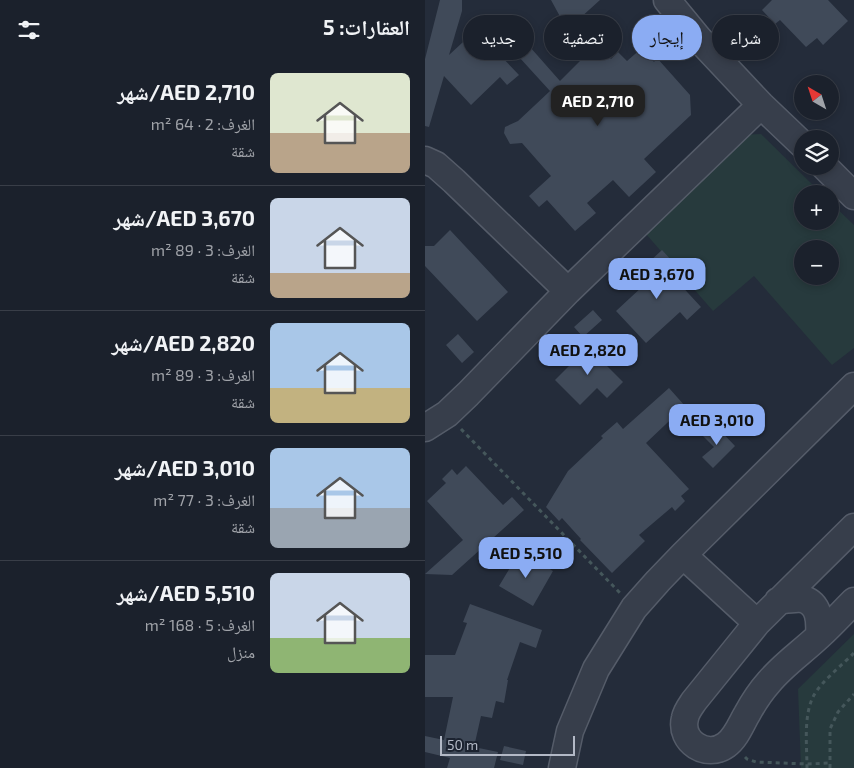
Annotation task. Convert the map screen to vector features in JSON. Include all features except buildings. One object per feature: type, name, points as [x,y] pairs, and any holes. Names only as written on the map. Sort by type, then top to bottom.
[{"type":"street","points":[[667,0],[699,39],[761,105],[794,136]]},
{"type":"street","points":[[425,428],[447,414],[468,394],[568,291],[761,105]]},
{"type":"street","points":[[425,160],[436,165],[455,181],[568,291]]},
{"type":"street","points":[[833,175],[854,196]]},
{"type":"street","points":[[562,768],[570,731],[596,669],[634,608],[683,555],[854,386]]},
{"type":"street","points":[[854,527],[757,623],[694,701],[684,720],[684,730],[694,746],[710,751],[718,750],[732,740],[748,711],[768,683],[854,601]]},
{"type":"street","points":[[683,555],[757,623]]},
{"type":"street","points":[[778,601],[803,599],[812,605],[819,614],[819,636]]},
{"type":"path","points":[[447,414],[634,608]]},
{"type":"path","points":[[807,766],[808,708],[814,694],[854,653]]},
{"type":"path","points":[[830,768],[830,729],[838,712],[854,694]]},
{"type":"path","points":[[732,740],[747,759],[756,762],[807,766],[830,762]]},
{"type":"shaded area","points":[[761,134],[794,166],[794,175],[803,175],[813,185],[794,185],[794,230],[839,230],[839,211],[854,225],[854,348],[832,365],[754,276],[713,311],[646,234],[741,135]]},
{"type":"shaded area","points":[[854,634],[854,768],[801,768],[798,689]]}]
